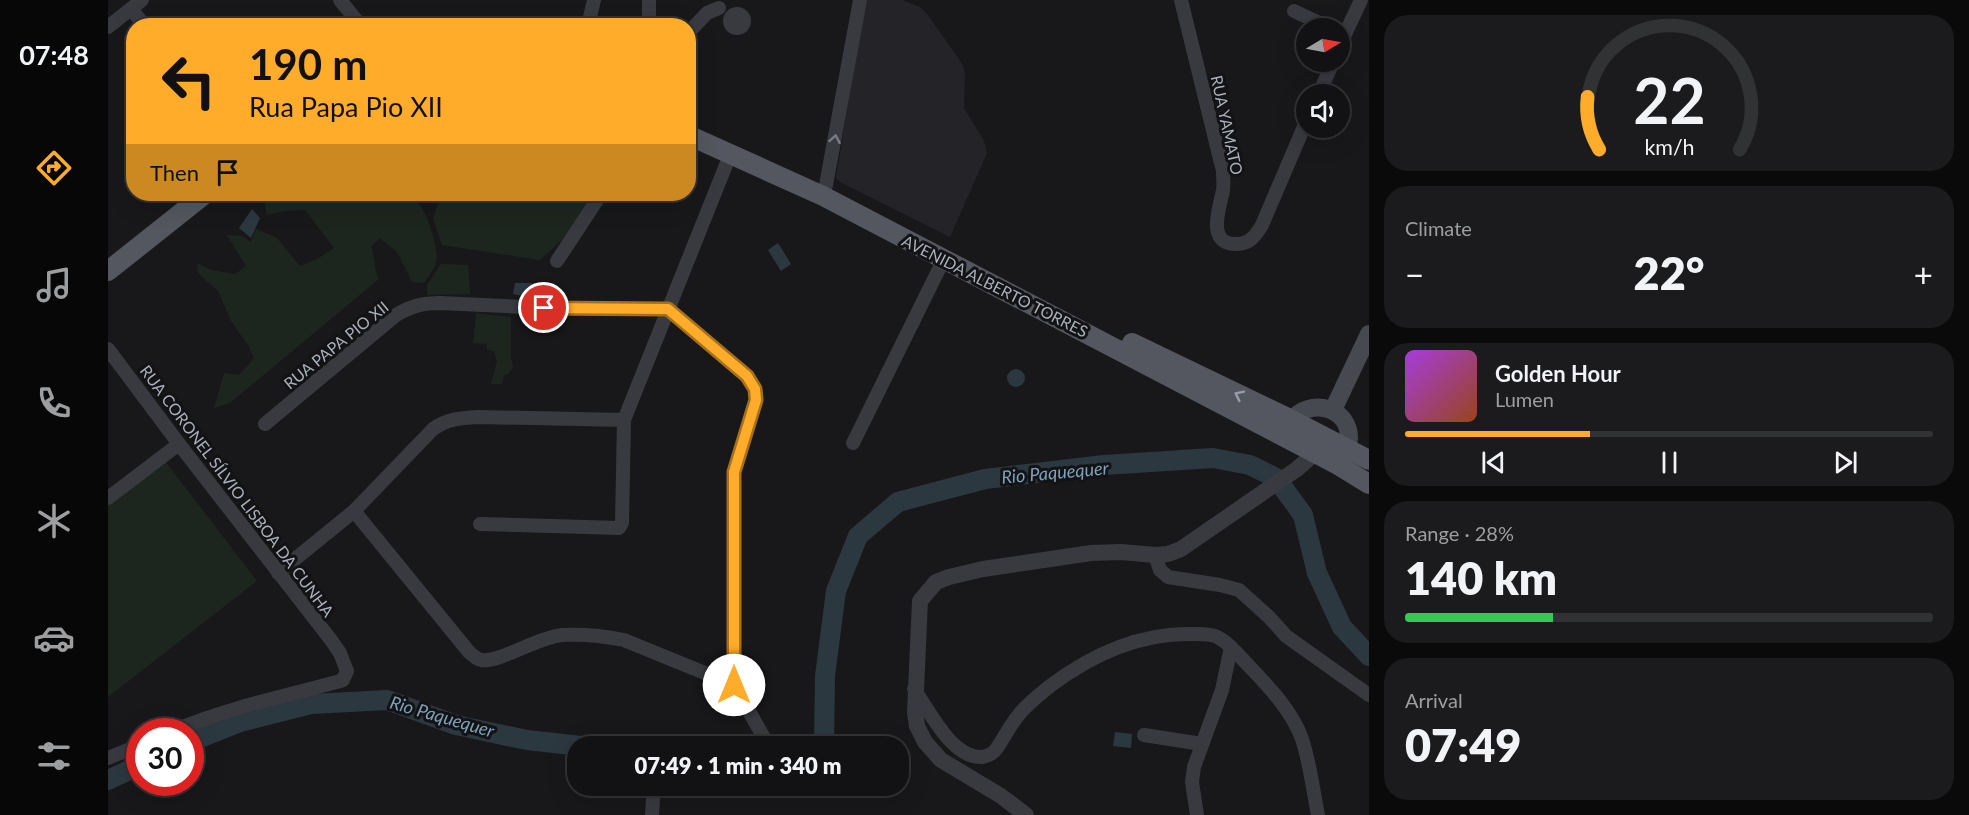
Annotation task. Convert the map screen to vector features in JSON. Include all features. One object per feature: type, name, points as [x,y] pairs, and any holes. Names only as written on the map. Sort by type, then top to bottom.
[{"type":"main road","name":"AVENIDA ALBERTO TORRES","points":[[696,127],[1072,314],[1297,438]]},
{"type":"main road","name":"AVENIDA ALBERTO TORRES","points":[[696,139],[730,155],[825,191],[944,259],[1297,438]]},
{"type":"main road","points":[[108,256],[179,201]]},
{"type":"main road","points":[[108,271],[196,201]]},
{"type":"main road","points":[[1334,410],[1369,334]]},
{"type":"main road","points":[[1297,438],[1303,411],[1326,408],[1334,410],[1347,428],[1349,439],[1342,456]]},
{"type":"main road","points":[[1297,438],[1342,456],[1369,460]]},
{"type":"main road","points":[[1297,438],[1342,456],[1369,484]]},
{"type":"street","points":[[340,0],[355,18]]},
{"type":"street","points":[[590,18],[594,0]]},
{"type":"street","points":[[649,0],[649,18]]},
{"type":"street","points":[[825,191],[860,0]]},
{"type":"street","name":"RUA YAMATO","points":[[1181,0],[1223,171],[1224,189],[1218,206],[1216,223],[1220,237],[1228,243],[1238,244],[1254,237],[1262,225],[1299,138]]},
{"type":"street","points":[[1350,20],[1360,0]]},
{"type":"street","points":[[108,27],[136,4],[142,18]]},
{"type":"street","points":[[696,25],[716,4],[730,20]]},
{"type":"street","points":[[1294,11],[1309,18]]},
{"type":"street","points":[[480,524],[619,528],[622,524],[624,420],[730,155]]},
{"type":"street","points":[[557,261],[596,201]]},
{"type":"street","points":[[853,443],[944,259]]},
{"type":"street","name":"RUA PAPA PIO XII","points":[[266,424],[408,307],[423,303],[440,303],[544,308],[668,309]]},
{"type":"street","points":[[668,309],[747,376],[755,389],[756,400],[734,472],[734,685],[763,736]]},
{"type":"street","name":"RUA CORONEL SÍLVIO LISBOA DA CUNHA","points":[[108,349],[340,654],[347,671],[343,680],[204,719]]},
{"type":"street","points":[[278,573],[354,511],[433,429],[443,422],[457,418],[478,417],[624,420]]},
{"type":"street","points":[[1026,815],[1001,796],[941,760],[925,742],[917,726],[914,689],[920,601],[936,582],[983,569],[1091,554],[1121,552],[1155,555],[1168,554],[1181,549],[1297,469],[1297,438]]},
{"type":"street","points":[[108,498],[179,444]]},
{"type":"street","points":[[354,511],[478,660],[504,656],[546,638],[562,635],[609,637],[624,640],[734,685]]},
{"type":"street","points":[[1155,555],[1160,570],[1168,577],[1239,590],[1286,636],[1369,695]]},
{"type":"street","points":[[914,689],[954,745],[965,754],[984,757],[997,748],[1018,715],[1050,686],[1097,656],[1133,641],[1185,634],[1215,636],[1231,647],[1275,694],[1301,738],[1318,815]]},
{"type":"street","points":[[1197,815],[1192,782],[1202,744],[1222,690],[1231,647]]},
{"type":"street","points":[[1144,735],[1202,744]]},
{"type":"street","points":[[108,758],[126,751]]},
{"type":"street","points":[[652,799],[652,815]]},
{"type":"shaded area","points":[[865,0],[902,0],[920,7],[961,62],[965,72],[964,108],[984,141],[987,153],[950,237],[836,178]]},
{"type":"shaded area","points":[[264,201],[415,201],[426,215],[434,242],[436,263],[424,283],[412,282],[397,252],[380,238],[371,247],[379,279],[230,403],[214,408],[224,373],[239,375],[254,358],[231,321],[218,291],[198,273],[197,263],[211,270],[235,274],[246,266],[227,235],[242,236],[251,242],[256,229],[277,238],[300,266],[319,258],[334,248],[305,210],[267,215]]},
{"type":"shaded area","points":[[439,201],[590,201],[566,236],[540,260],[442,245],[433,218]]},
{"type":"shaded area","points":[[252,209],[260,218],[251,238],[239,228]]},
{"type":"shaded area","points":[[778,243],[791,264],[781,271],[768,250]]},
{"type":"shaded area","points":[[441,264],[468,265],[470,294],[427,295],[427,285]]},
{"type":"shaded area","points":[[515,283],[532,283],[532,296],[513,294]]},
{"type":"shaded area","points":[[476,313],[511,317],[513,367],[508,374],[504,375],[502,384],[491,384],[497,361],[494,351],[487,350],[487,344],[473,343]]},
{"type":"shaded area","points":[[1016,369],[1022,372],[1025,378],[1022,384],[1016,387],[1010,384],[1007,378],[1010,372]]},
{"type":"shaded area","points":[[165,461],[257,581],[108,697],[108,506]]},
{"type":"shaded area","points":[[1115,732],[1132,734],[1131,748],[1113,746]]},
{"type":"waterway","name":"Rio Paquequer","points":[[824,736],[825,676],[836,591],[858,536],[898,502],[985,479],[1104,465],[1213,458],[1250,465],[1276,478],[1303,515],[1317,573],[1342,627],[1369,656]]},
{"type":"waterway","name":"Rio Paquequer","points":[[204,736],[240,722],[311,704],[387,700],[456,725],[527,740],[567,744]]},
{"type":"waterway","name":"Rio Paquequer","points":[[108,780],[126,772]]},
{"type":"route","points":[[544,308],[668,309],[747,376],[755,389],[756,400],[734,472],[734,685]]}]
